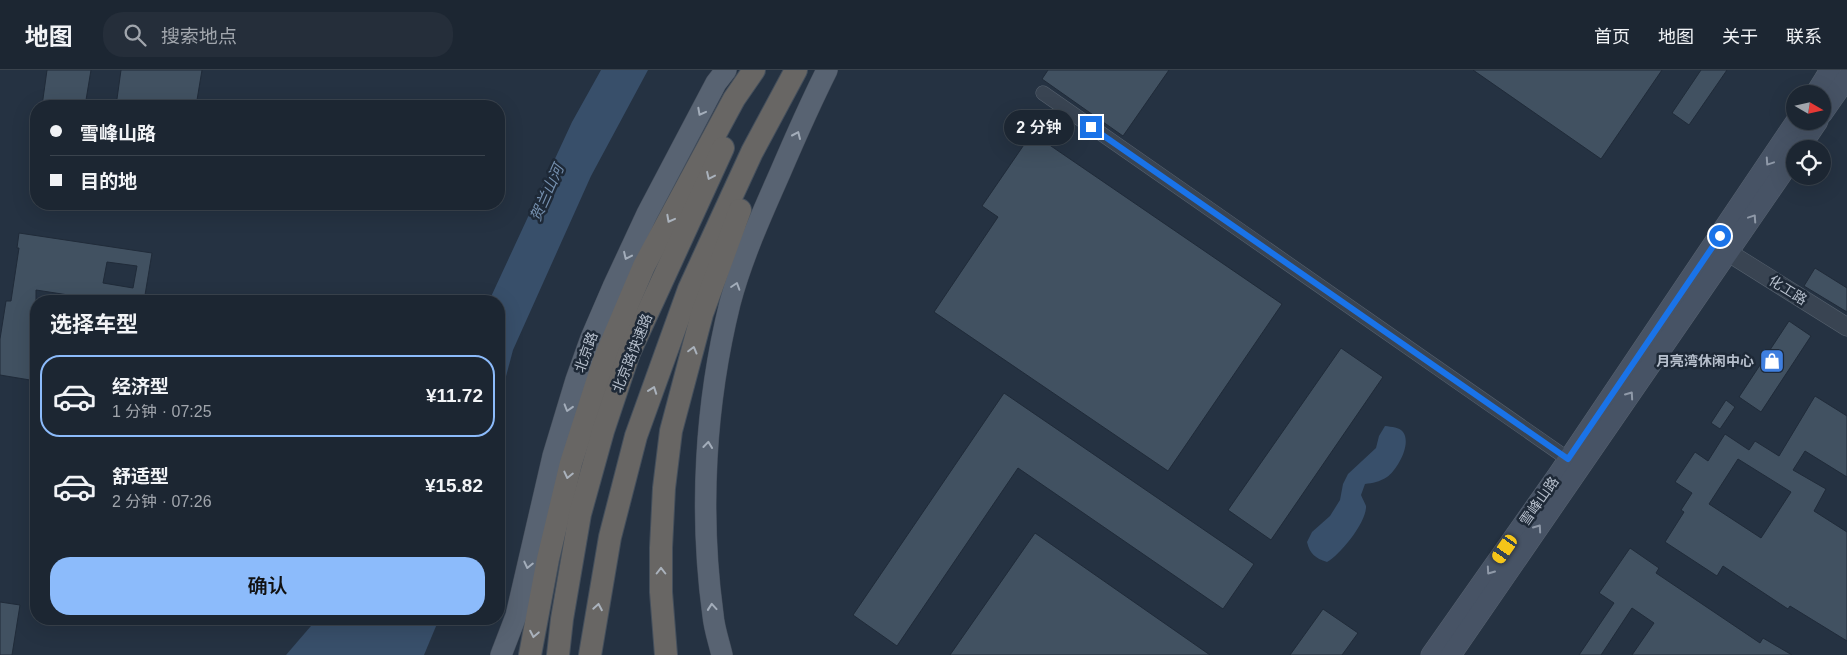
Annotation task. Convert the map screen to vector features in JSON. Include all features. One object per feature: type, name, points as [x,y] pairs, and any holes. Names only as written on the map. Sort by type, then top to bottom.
[{"type":"highway","points":[[530,655],[550,550],[571,463],[604,360],[644,266],[734,99],[754,70]]},
{"type":"highway","name":"北京路快速路","points":[[558,655],[562,619],[580,514],[602,431],[629,353],[739,114],[763,70]]},
{"type":"highway","points":[[666,655],[661,592],[661,548],[664,488],[671,431],[702,314],[741,207],[796,70]]},
{"type":"highway","points":[[590,655],[610,537],[636,436],[690,289],[752,152],[796,70]]},
{"type":"main road","name":"北京路","points":[[501,655],[516,616],[554,456],[591,338],[647,214],[716,84],[726,70]]},
{"type":"main road","points":[[722,655],[713,616],[706,538],[706,463],[715,382],[730,303],[755,229],[827,70]]},
{"type":"main road","points":[[1820,85],[1830,70]]},
{"type":"main road","points":[[1831,101],[1847,78]]},
{"type":"main road","name":"雪峰山路","points":[[1431,655],[1568,459],[1790,130]]},
{"type":"main road","name":"雪峰山路","points":[[1450,655],[1786,168]]},
{"type":"street","points":[[1043,93],[1568,459]]},
{"type":"street","name":"化工路","points":[[1729,253],[1847,327]]},
{"type":"water","name":"贺兰山河","points":[[601,70],[648,70],[591,176],[513,350],[505,380],[505,295],[492,295],[572,122]]},
{"type":"water","points":[[1385,426],[1401,430],[1405,437],[1405,450],[1399,463],[1387,477],[1365,484],[1361,495],[1366,506],[1365,513],[1358,529],[1339,553],[1327,562],[1319,559],[1311,553],[1307,542],[1312,532],[1330,516],[1340,500],[1343,484],[1348,474],[1376,448],[1379,436]]},
{"type":"water","points":[[312,625],[436,625],[424,655],[286,655]]},
{"type":"building","points":[[47,70],[91,70],[86,100],[43,100]]},
{"type":"building","points":[[121,70],[202,70],[197,100],[117,100]]},
{"type":"building","points":[[1048,70],[1169,70],[1123,136],[1042,79]]},
{"type":"building","points":[[1473,70],[1662,70],[1601,159]]},
{"type":"building","points":[[1701,70],[1727,70],[1689,125],[1672,113]]},
{"type":"building","points":[[1032,133],[1282,304],[1168,471],[934,312],[998,217],[982,206]]},
{"type":"building","points":[[19,233],[152,253],[145,295],[68,295],[36,290],[36,295],[30,295],[30,380],[0,375],[0,339],[6,301],[11,301],[19,248],[17,248]],"holes":[[[107,262],[137,266],[133,288],[103,283]]]},
{"type":"building","points":[[1815,268],[1847,288],[1847,312],[1804,286]]},
{"type":"building","points":[[1789,321],[1811,336],[1761,412],[1739,397]]},
{"type":"building","points":[[1341,348],[1383,377],[1271,540],[1228,510]]},
{"type":"building","points":[[1004,393],[1254,564],[1223,609],[1018,468],[897,646],[853,615]]},
{"type":"building","points":[[1815,396],[1847,416],[1847,477],[1805,451],[1793,470],[1826,489],[1814,511],[1847,532],[1847,641],[1790,606],[1788,609],[1723,566],[1717,576],[1665,542],[1684,512],[1681,510],[1692,493],[1675,482],[1695,452],[1708,461],[1725,434],[1749,450],[1755,441],[1779,456]],"holes":[[[1738,459],[1791,492],[1761,538],[1709,504]]]},
{"type":"building","points":[[1726,400],[1735,407],[1720,429],[1711,423]]},
{"type":"building","points":[[1035,533],[1210,655],[950,655]]},
{"type":"building","points":[[1630,548],[1659,568],[1656,573],[1760,643],[1763,638],[1792,655],[1632,655],[1654,623],[1632,608],[1601,655],[1579,655],[1614,603],[1599,593]]},
{"type":"building","points":[[0,602],[20,605],[12,655],[0,655]]},
{"type":"building","points":[[1323,609],[1358,633],[1342,655],[1290,655]]},
{"type":"place","name":"月亮湾休闲中心","points":[[1772,361]]},
{"type":"route","points":[[1091,127],[1568,459],[1720,236]]}]
